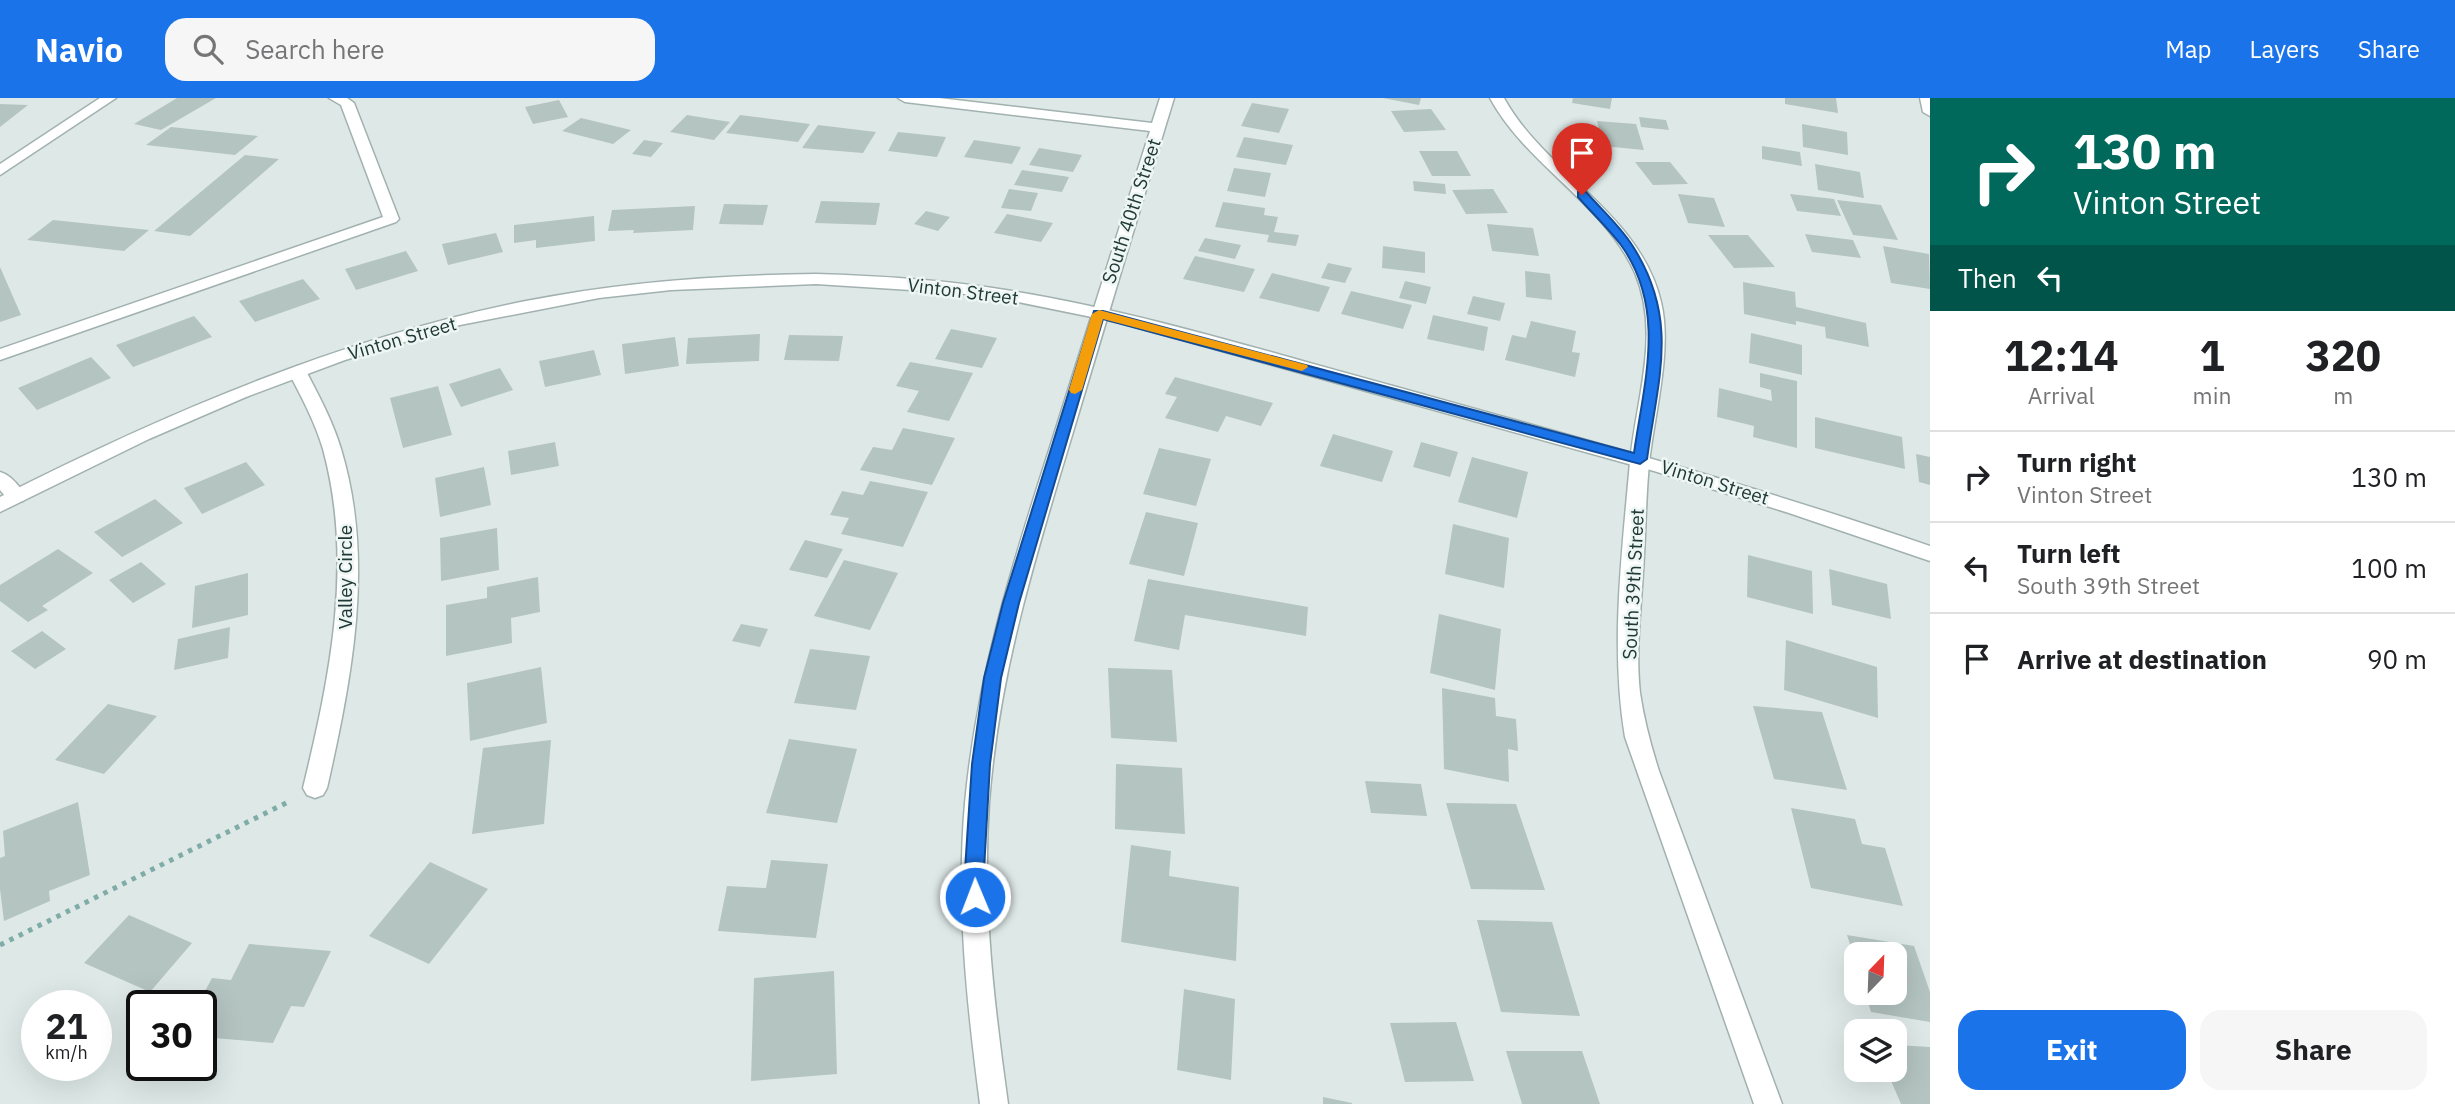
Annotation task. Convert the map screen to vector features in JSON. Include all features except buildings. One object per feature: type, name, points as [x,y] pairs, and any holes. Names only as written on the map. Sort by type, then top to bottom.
[{"type":"street","points":[[0,171],[66,124],[109,98]]},
{"type":"street","points":[[905,98],[1158,128]]},
{"type":"street","name":"South 40th Street","points":[[994,1104],[980,1002],[974,870],[981,764],[993,678],[1011,603],[1167,98]]},
{"type":"street","name":"South 39th Street","points":[[1497,98],[1510,122],[1522,136],[1601,214],[1626,244],[1642,272],[1653,301],[1657,334],[1640,459],[1628,651],[1629,692],[1637,737],[1768,1104]]},
{"type":"street","points":[[1927,98],[1930,112]]},
{"type":"street","points":[[0,355],[391,219],[347,100]]},
{"type":"street","name":"Vinton Street","points":[[8,500],[180,418],[297,371],[391,339],[502,311],[603,293],[712,282],[814,279],[960,288],[1061,304],[1640,459],[1831,518],[1930,554]]},
{"type":"street","name":"Valley Circle","points":[[297,371],[317,410],[331,447],[342,488],[348,538],[349,594],[343,655],[315,788]]},
{"type":"street","points":[[0,478],[8,500]]},
{"type":"path","points":[[0,945],[315,788]]},
{"type":"slow traffic","points":[[1075,390],[1099,314],[1302,367]]},
{"type":"route","points":[[975,897],[974,870],[981,764],[993,678],[1011,603],[1099,314],[1640,459],[1657,334],[1653,301],[1642,272],[1626,244],[1582,195]]}]
